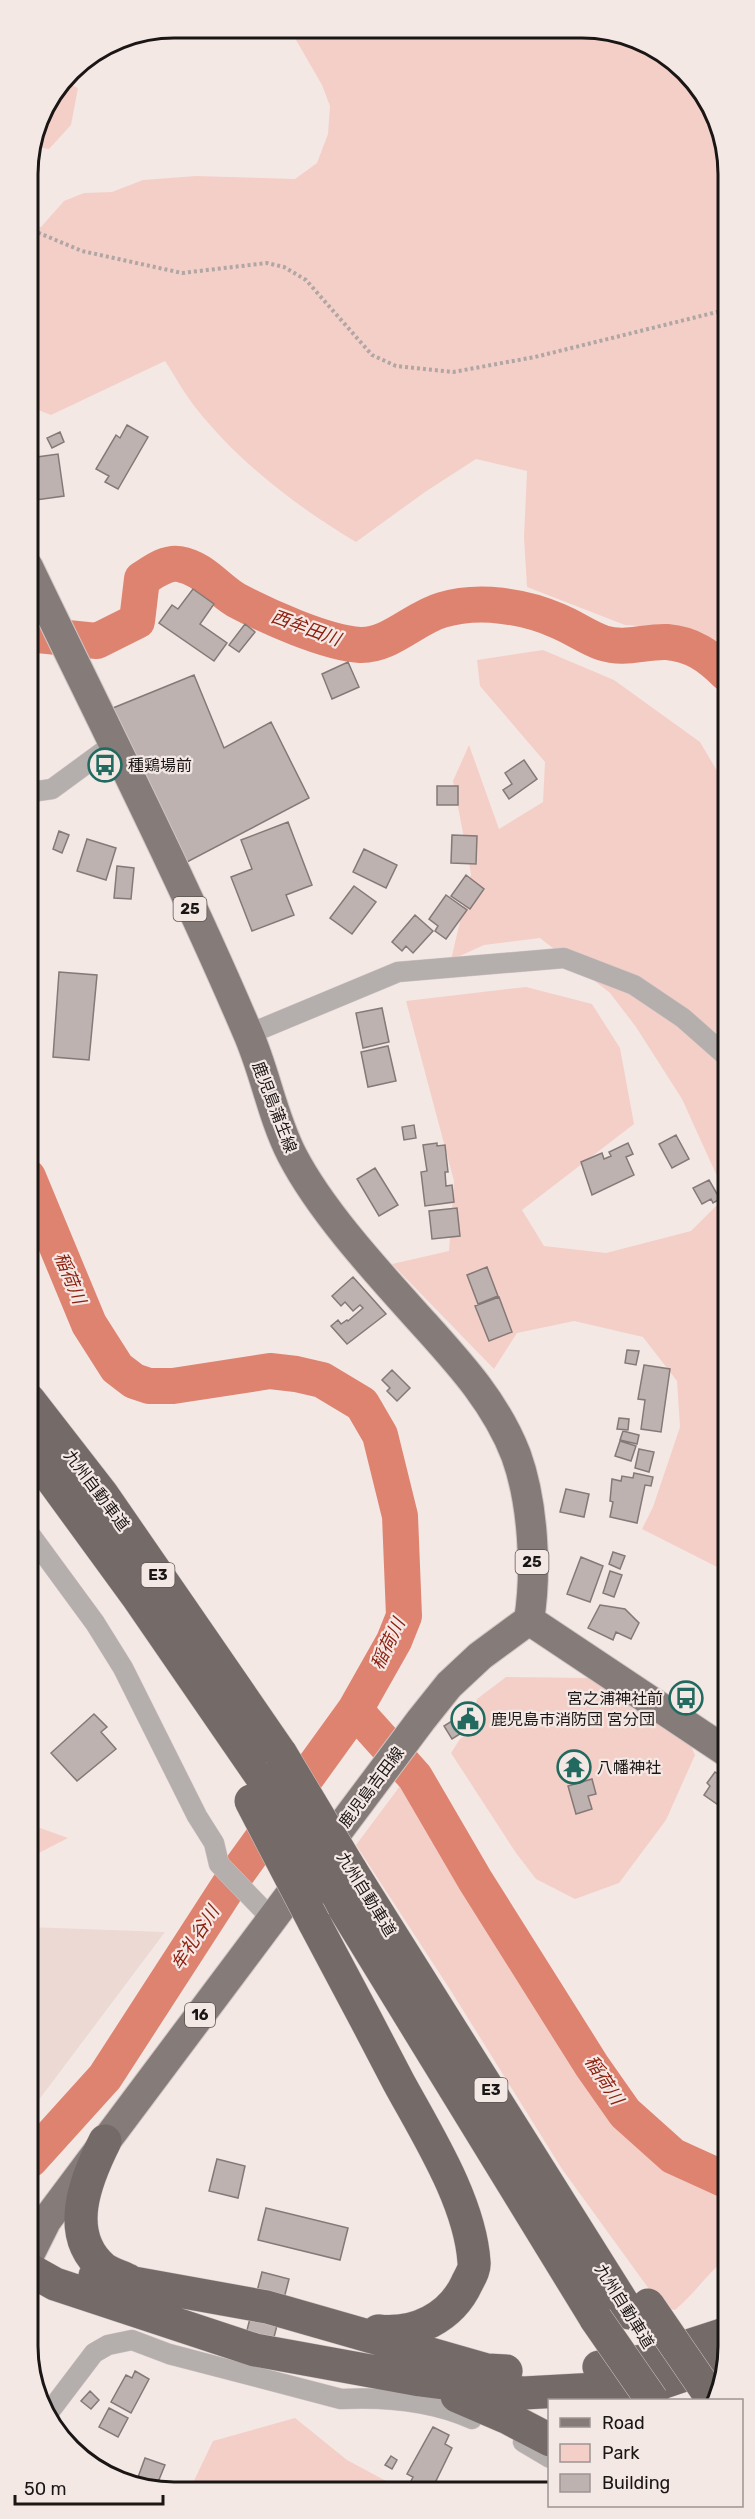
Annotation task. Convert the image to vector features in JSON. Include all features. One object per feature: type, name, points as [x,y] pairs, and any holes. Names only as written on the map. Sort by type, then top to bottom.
[{"type":"highway","name":"九州自動車道","points":[[38,1412],[102,1494],[265,1778]]},
{"type":"highway","name":"九州自動車道","points":[[38,1460],[68,1501],[125,1607],[265,1778],[341,1879],[488,2085],[638,2309],[684,2399]]},
{"type":"highway","points":[[265,1778],[314,1922],[435,2149],[468,2223],[475,2265],[461,2296],[446,2313],[423,2326],[398,2333],[328,2325]]},
{"type":"highway","name":"九州自動車道","points":[[341,1879],[596,2319],[651,2399]]},
{"type":"highway","points":[[105,2141],[89,2172],[79,2216],[82,2234],[88,2249],[103,2268],[143,2287]]},
{"type":"highway","points":[[38,2269],[57,2268],[143,2287],[267,2307],[487,2370],[531,2372],[575,2370],[642,2361],[717,2337]]},
{"type":"highway","points":[[38,2274],[55,2284],[255,2349],[420,2380],[524,2393],[567,2393],[652,2386],[716,2364]]},
{"type":"highway","points":[[638,2309],[708,2394]]},
{"type":"highway","points":[[420,2380],[506,2417],[548,2439]]},
{"type":"main road","name":"鹿児島蒲生線","points":[[38,589],[249,1034],[277,1119],[292,1155],[310,1184],[357,1247],[475,1382],[497,1415],[516,1457],[528,1504],[533,1594],[529,1620]]},
{"type":"main road","name":"鹿児島吉田線","points":[[38,2236],[45,2221],[421,1720],[449,1685],[480,1656],[529,1620]]},
{"type":"main road","points":[[529,1620],[717,1746]]},
{"type":"street","points":[[38,791],[52,789],[112,745]]},
{"type":"street","points":[[249,1034],[398,972],[564,958],[633,985],[683,1018],[718,1049]]},
{"type":"street","points":[[38,1545],[95,1623],[123,1668],[197,1816],[214,1844],[219,1864],[273,1920]]},
{"type":"street","points":[[53,2407],[94,2353],[108,2345],[132,2340],[169,2354],[341,2399],[359,2398],[428,2404],[451,2409],[510,2435],[548,2457]]},
{"type":"path","points":[[38,233],[82,251],[182,273],[267,263],[284,267],[306,280],[372,355],[396,366],[453,372],[546,355],[718,311]]},
{"type":"shaded area","points":[[38,1927],[165,1932],[38,2101]]},
{"type":"green space","points":[[295,38],[590,38],[608,40],[650,56],[678,77],[689,91],[703,113],[710,130],[715,147],[718,174],[718,643],[694,630],[625,625],[527,587],[524,537],[527,471],[476,459],[425,492],[356,542],[290,498],[230,447],[195,407],[165,361],[51,415],[38,410],[38,226],[41,227],[64,201],[84,193],[112,192],[143,180],[196,176],[295,179],[317,163],[328,134],[330,106],[322,85]]},
{"type":"green space","points":[[70,85],[78,88],[71,125],[49,149],[40,147],[42,138],[60,98]]},
{"type":"green space","points":[[543,650],[614,680],[700,742],[718,772],[718,1177],[682,1099],[636,1027],[610,993],[540,938],[484,945],[451,960],[471,874],[453,781],[469,745],[499,829],[543,802],[545,762],[480,686],[477,660]]},
{"type":"green space","points":[[526,987],[592,1004],[620,1048],[634,1124],[522,1210],[544,1246],[606,1253],[691,1231],[718,1204],[717,1567],[642,1529],[653,1507],[680,1427],[677,1381],[643,1337],[574,1321],[517,1333],[494,1369],[392,1264],[449,1251],[454,1181],[406,1001]]},
{"type":"green space","points":[[506,1677],[590,1678],[609,1688],[662,1728],[691,1746],[695,1755],[666,1820],[619,1883],[575,1899],[536,1879],[516,1853],[451,1753],[460,1739],[481,1722],[475,1710],[477,1699]]},
{"type":"green space","points":[[403,1782],[412,1790],[438,1839],[490,1924],[609,2110],[652,2151],[700,2181],[717,2188],[717,2266],[675,2310],[662,2307],[562,2169],[451,1991],[356,1845]]},
{"type":"green space","points":[[38,1827],[68,1838],[38,1853]]},
{"type":"green space","points":[[295,2418],[347,2460],[388,2482],[193,2482],[213,2441]]},
{"type":"building","points":[[127,425],[148,437],[118,489],[105,482],[109,476],[96,469],[116,435],[120,438]]},
{"type":"building","points":[[60,432],[64,442],[52,448],[47,438]]},
{"type":"building","points":[[58,454],[64,496],[38,500],[38,457]]},
{"type":"building","points":[[193,589],[214,604],[200,624],[227,643],[214,661],[159,623],[172,605],[178,609]]},
{"type":"building","points":[[245,624],[255,632],[239,652],[229,645]]},
{"type":"building","points":[[348,662],[359,687],[332,699],[322,674]]},
{"type":"building","points":[[194,675],[224,748],[271,722],[309,798],[187,862],[113,708]]},
{"type":"building","points":[[524,760],[537,779],[509,799],[503,790],[512,784],[505,773]]},
{"type":"building","points":[[437,786],[458,786],[458,805],[437,805]]},
{"type":"building","points":[[288,822],[312,885],[286,895],[294,915],[252,931],[231,877],[252,869],[241,840]]},
{"type":"building","points":[[59,831],[69,835],[62,853],[53,849]]},
{"type":"building","points":[[452,835],[477,836],[476,864],[451,863]]},
{"type":"building","points":[[87,839],[116,848],[106,880],[77,871]]},
{"type":"building","points":[[364,849],[397,865],[386,888],[353,872]]},
{"type":"building","points":[[117,866],[134,868],[131,899],[114,898]]},
{"type":"building","points":[[466,875],[484,889],[470,909],[451,896]]},
{"type":"building","points":[[354,886],[376,902],[352,934],[330,918]]},
{"type":"building","points":[[446,895],[467,910],[446,939],[435,931],[438,926],[429,919]]},
{"type":"building","points":[[415,915],[433,931],[413,953],[406,946],[402,951],[392,942]]},
{"type":"building","points":[[59,972],[97,975],[89,1060],[53,1057]]},
{"type":"building","points":[[382,1008],[389,1042],[363,1048],[356,1013]]},
{"type":"building","points":[[388,1046],[396,1081],[368,1087],[361,1052]]},
{"type":"building","points":[[414,1125],[416,1138],[404,1140],[402,1127]]},
{"type":"building","points":[[676,1135],[689,1159],[672,1168],[659,1144]]},
{"type":"building","points":[[437,1143],[437,1146],[445,1145],[448,1172],[445,1172],[446,1186],[452,1185],[454,1202],[425,1206],[421,1172],[427,1171],[423,1145]]},
{"type":"building","points":[[628,1143],[633,1154],[626,1157],[634,1175],[592,1195],[581,1162],[602,1153],[604,1159],[611,1156],[609,1152]]},
{"type":"building","points":[[375,1168],[398,1205],[379,1216],[357,1179]]},
{"type":"building","points":[[709,1180],[718,1195],[718,1200],[713,1203],[711,1199],[702,1204],[693,1188]]},
{"type":"building","points":[[457,1208],[460,1236],[432,1239],[429,1211]]},
{"type":"building","points":[[487,1267],[498,1296],[478,1304],[467,1275]]},
{"type":"building","points":[[353,1277],[386,1314],[347,1344],[331,1326],[338,1320],[341,1324],[348,1321],[363,1308],[360,1305],[353,1311],[345,1302],[341,1306],[332,1296]]},
{"type":"building","points":[[499,1297],[512,1332],[489,1341],[475,1306]]},
{"type":"building","points":[[627,1350],[639,1351],[636,1365],[625,1363]]},
{"type":"building","points":[[644,1365],[670,1369],[661,1432],[641,1429],[645,1400],[638,1399]]},
{"type":"building","points":[[392,1370],[410,1388],[397,1401],[387,1391],[390,1388],[382,1380]]},
{"type":"building","points":[[619,1418],[629,1419],[628,1430],[617,1429]]},
{"type":"building","points":[[623,1431],[639,1435],[637,1444],[620,1440]]},
{"type":"building","points":[[620,1441],[636,1446],[631,1461],[615,1456]]},
{"type":"building","points":[[639,1449],[654,1452],[649,1472],[635,1468]]},
{"type":"building","points":[[634,1473],[653,1477],[651,1486],[645,1485],[637,1523],[610,1517],[613,1502],[610,1501],[612,1479],[621,1481],[622,1476],[633,1478]]},
{"type":"building","points":[[566,1489],[589,1494],[584,1517],[560,1512]]},
{"type":"building","points":[[613,1552],[625,1556],[620,1569],[609,1564]]},
{"type":"building","points":[[581,1557],[603,1566],[590,1602],[567,1594]]},
{"type":"building","points":[[610,1571],[622,1575],[614,1597],[603,1593]]},
{"type":"building","points":[[600,1605],[625,1609],[639,1623],[631,1639],[616,1632],[613,1640],[588,1628]]},
{"type":"building","name":"鹿児島市消防団 宮分団","points":[[470,1709],[477,1722],[466,1729],[458,1716]]},
{"type":"building","points":[[94,1714],[107,1727],[101,1732],[116,1749],[77,1781],[51,1753]]},
{"type":"building","points":[[455,1719],[463,1732],[452,1739],[444,1726]]},
{"type":"building","points":[[715,1772],[717,1774],[717,1804],[704,1795],[710,1786],[707,1783]]},
{"type":"building","points":[[592,1779],[596,1794],[588,1796],[592,1809],[576,1814],[568,1786]]},
{"type":"building","points":[[217,2159],[245,2166],[238,2198],[209,2191]]},
{"type":"building","points":[[266,2208],[348,2228],[340,2260],[258,2240]]},
{"type":"building","points":[[262,2272],[289,2279],[266,2368],[239,2361]]},
{"type":"building","points":[[135,2371],[149,2379],[131,2413],[111,2402],[126,2375],[132,2378]]},
{"type":"building","points":[[90,2391],[99,2400],[91,2409],[81,2401]]},
{"type":"building","points":[[109,2408],[128,2418],[118,2437],[99,2427]]},
{"type":"building","points":[[433,2427],[449,2435],[445,2444],[452,2448],[435,2482],[410,2482],[413,2477],[407,2474]]},
{"type":"building","points":[[391,2456],[397,2460],[392,2469],[385,2465]]},
{"type":"building","points":[[145,2458],[165,2465],[159,2480],[138,2477]]},
{"type":"waterway","name":"西牟田川","points":[[38,635],[97,641],[137,621],[142,579],[164,566],[179,564],[202,574],[236,600],[263,614],[296,628],[346,643],[371,644],[382,641],[442,610],[486,605],[531,611],[564,623],[597,641],[611,645],[667,642],[684,645],[706,656],[718,665]]},
{"type":"waterway","name":"稲荷川","points":[[38,1201],[89,1324],[117,1368],[134,1381],[149,1386],[173,1386],[270,1371],[322,1380],[362,1404],[380,1435],[400,1516],[404,1616],[394,1641],[355,1710],[233,1879],[105,2077],[38,2151]]},
{"type":"waterway","name":"稲荷川","points":[[355,1710],[415,1777],[475,1880],[592,2066],[625,2113],[673,2156],[717,2176]]},
{"type":"place","name":"種鶏場前","points":[[105,765]]},
{"type":"place","name":"宮之浦神社前","points":[[686,1698]]},
{"type":"place","name":"鹿児島市消防団 宮分団","points":[[468,1719]]},
{"type":"place","name":"八幡神社","points":[[574,1767]]},
{"type":"water label","name":"牟礼谷川","points":[[195,1938]]}]
